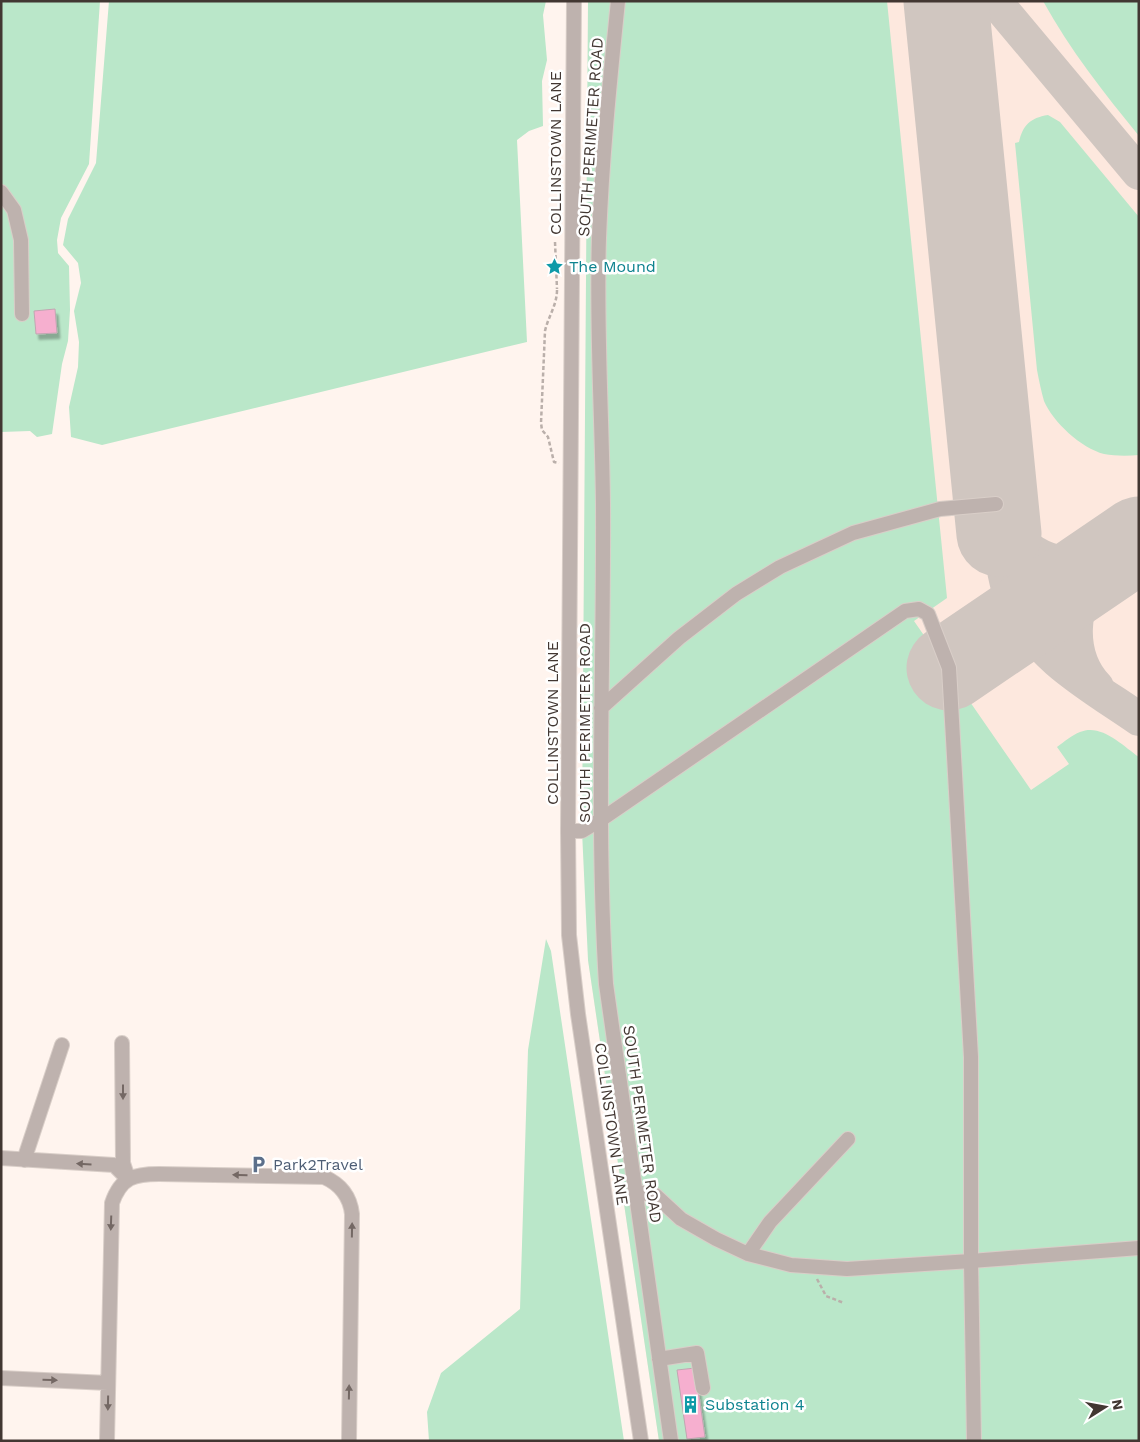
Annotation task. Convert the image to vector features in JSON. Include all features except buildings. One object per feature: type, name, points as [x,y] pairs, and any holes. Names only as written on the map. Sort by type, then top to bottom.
[{"type":"street","name":"COLLINSTOWN LANE","points":[[574,1],[568,831],[569,935],[578,1014],[641,1441]]},
{"type":"street","name":"SOUTH PERIMETER ROAD","points":[[618,1],[606,111],[599,239],[598,329],[603,504],[601,708],[602,922],[606,984],[671,1441]]},
{"type":"street","points":[[1,192],[14,210],[21,240],[22,314]]},
{"type":"street","points":[[601,708],[679,638],[736,594],[780,567],[853,533],[940,509],[996,504]]},
{"type":"street","points":[[568,831],[582,830],[602,819],[905,611],[919,608],[928,614],[949,668],[971,1057],[971,1261],[974,1441]]},
{"type":"street","points":[[122,1043],[123,1163],[128,1178]]},
{"type":"street","points":[[24,1160],[62,1045]]},
{"type":"street","points":[[748,1254],[770,1222],[848,1139]]},
{"type":"street","points":[[1,1158],[114,1165],[128,1178]]},
{"type":"street","points":[[107,1441],[111,1210],[116,1194],[128,1178],[135,1175],[159,1174],[324,1177],[342,1188],[348,1197],[352,1214],[348,1441]]},
{"type":"street","points":[[635,1192],[655,1196],[681,1219],[716,1239],[748,1254],[791,1265],[846,1269],[1139,1248]]},
{"type":"street","points":[[659,1360],[697,1354],[704,1388]]},
{"type":"street","points":[[1,1378],[108,1383]]},
{"type":"path","points":[[557,290],[553,312],[547,322],[545,331],[541,423],[542,430],[548,437],[554,454],[554,462],[561,461]]},
{"type":"path","points":[[816,1267],[816,1278],[826,1296],[844,1303]]},
{"type":"shaded area","points":[[588,1],[1139,1],[1139,1441],[659,1441],[588,960]]},
{"type":"green space","points":[[1,1],[100,1],[89,164],[61,218],[57,240],[58,253],[69,266],[70,310],[68,341],[62,364],[52,434],[37,437],[30,431],[1,432]]},
{"type":"green space","points":[[109,1],[546,1],[543,15],[547,60],[542,81],[543,126],[529,131],[517,140],[527,342],[102,445],[71,437],[69,407],[78,367],[79,342],[74,311],[81,283],[78,263],[63,245],[68,219],[96,163]]},
{"type":"green space","points":[[588,1],[887,1],[947,598],[914,621],[1031,790],[1069,764],[1057,747],[1080,732],[1096,730],[1118,741],[1139,757],[1139,1441],[659,1441],[588,960],[582,831]]},
{"type":"green space","points":[[1043,1],[1139,1],[1139,136],[1076,54]]},
{"type":"green space","points":[[1048,115],[1060,122],[1139,217],[1139,455],[1121,456],[1104,454],[1086,446],[1061,425],[1044,401],[1037,370],[1015,143],[1019,142],[1028,123],[1036,118]]},
{"type":"green space","points":[[546,939],[551,951],[624,1441],[429,1441],[427,1412],[441,1373],[520,1309],[528,1050]]},
{"type":"taxiway","points":[[995,1],[1139,173]]},
{"type":"taxiway","points":[[998,506],[1013,534],[1024,545],[1048,559],[1075,563],[1102,559],[1116,554]]},
{"type":"taxiway","points":[[999,534],[1008,588],[1024,624],[1037,641],[1068,670],[1139,719]]},
{"type":"taxiway","points":[[1097,687],[1087,674],[1077,645],[1076,629],[1082,598],[1089,584],[1099,571],[1139,541]]},
{"type":"runway","points":[[946,1],[999,534]]},
{"type":"runway","points":[[949,668],[1139,539]]},
{"type":"place","name":"The Mound","points":[[555,266]]},
{"type":"place","name":"Park2Travel","points":[[259,1164]]},
{"type":"place","name":"Substation 4","points":[[691,1404]]}]
